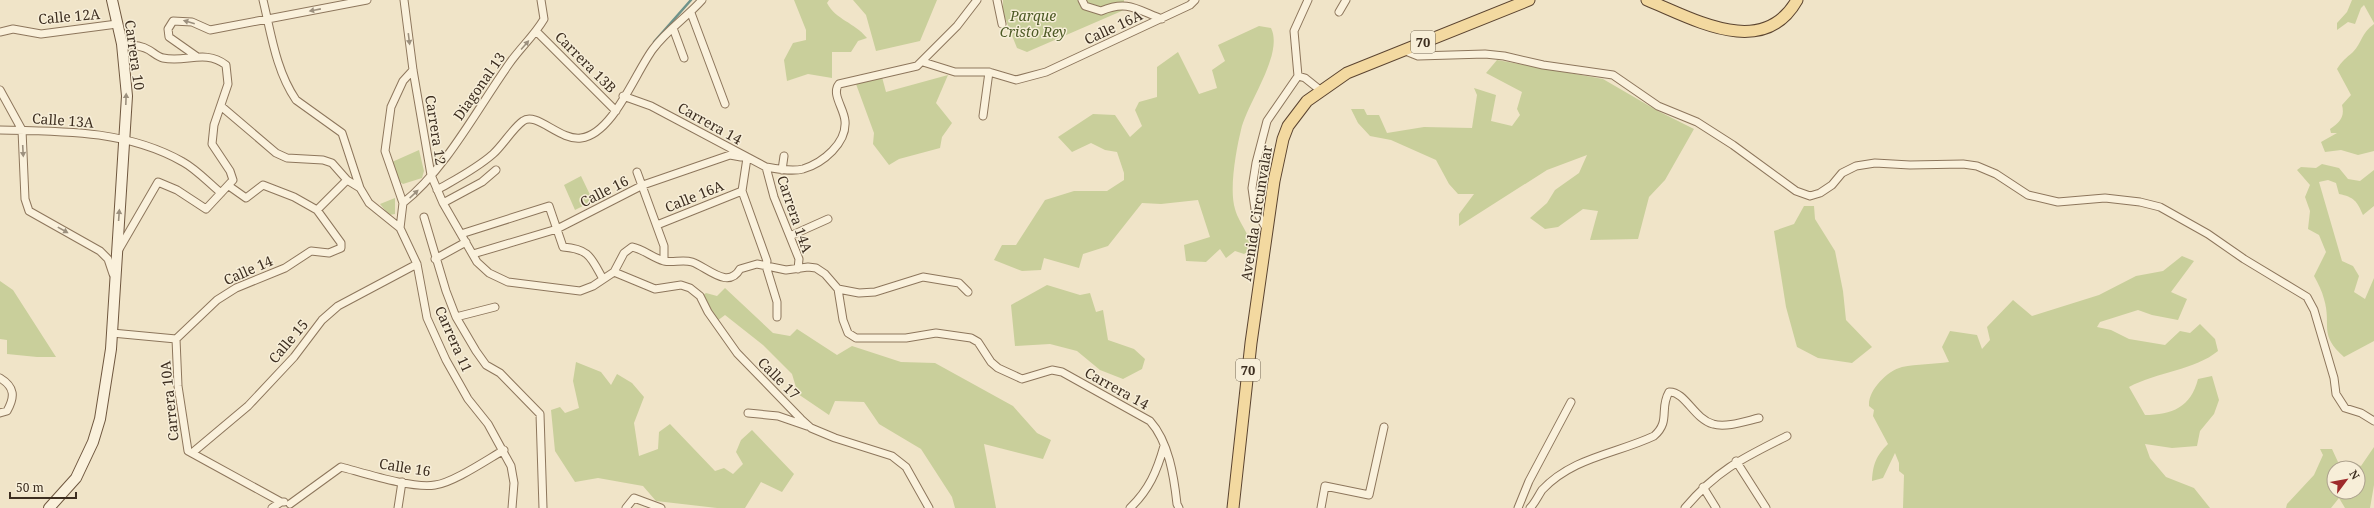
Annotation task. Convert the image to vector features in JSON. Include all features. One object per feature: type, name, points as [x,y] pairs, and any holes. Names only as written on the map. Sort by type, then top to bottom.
[{"type":"main road","name":"Avenida Circunvalar","points":[[1233,508],[1251,343],[1268,232],[1274,181],[1283,138],[1296,113],[1320,90],[1348,73],[1529,0]]},
{"type":"main road","points":[[1647,0],[1725,30],[1748,33],[1757,32],[1776,22],[1793,7],[1797,0]]},
{"type":"street","name":"Carrera 10","points":[[49,508],[76,478],[93,442],[100,419],[112,333],[127,96],[122,44],[112,0]]},
{"type":"street","name":"Carrera 11","points":[[263,0],[276,56],[291,93],[296,100],[342,133],[360,188],[369,203],[400,228],[416,264],[427,318],[446,360],[468,399],[488,424],[504,450],[511,466],[514,483],[512,508]]},
{"type":"street","points":[[196,56],[168,34],[173,21],[192,22],[210,30],[367,0]]},
{"type":"street","name":"Carrera 12","points":[[404,0],[413,70],[430,176],[443,203],[473,254]]},
{"type":"street","name":"Diagonal 13","points":[[403,203],[430,176],[473,118],[509,63],[537,32],[544,19],[541,0]]},
{"type":"street","points":[[437,190],[480,165],[506,141],[523,121],[529,118],[537,119],[562,136],[581,138],[608,123],[623,96],[653,49],[702,0]]},
{"type":"street","points":[[747,158],[766,167],[782,170],[802,169],[823,159],[838,144],[845,131],[843,107],[836,96],[836,88],[839,84],[917,66],[923,62],[941,40],[957,26],[977,0]]},
{"type":"street","points":[[997,0],[1002,24]]},
{"type":"street","points":[[1082,0],[1085,6],[1101,12],[1116,4],[1126,2],[1162,19]]},
{"type":"street","name":"Calle 16A","points":[[923,62],[955,72],[989,72],[1016,80],[1046,72],[1162,19],[1190,5],[1195,0]]},
{"type":"street","points":[[1268,232],[1255,209],[1252,188],[1256,163],[1268,121],[1298,76],[1294,31],[1308,0]]},
{"type":"street","points":[[1339,12],[1346,0]]},
{"type":"street","points":[[691,12],[725,104]]},
{"type":"street","name":"Calle 12A","points":[[0,32],[13,29],[41,34],[117,24]]},
{"type":"street","points":[[674,28],[684,58]]},
{"type":"street","name":"Carrera 13B","points":[[537,32],[616,111]]},
{"type":"street","points":[[117,253],[158,182],[176,190],[206,208],[229,186],[233,180],[230,171],[212,144],[214,125],[219,110],[222,107],[228,84],[226,65],[214,57],[196,56],[178,60],[161,58],[137,45],[122,44]]},
{"type":"street","points":[[1402,50],[1418,56],[1485,54],[1613,75],[1658,106],[1697,122],[1733,145],[1796,191],[1810,196],[1820,193],[1832,185],[1842,173],[1856,166],[1875,163],[1910,165],[1963,164],[1977,166],[1996,174],[2028,195],[2058,202],[2106,198],[2140,202],[2160,207],[2208,234],[2244,259],[2307,297],[2314,310],[2334,378],[2336,394],[2345,408],[2361,412],[2374,421]]},
{"type":"street","points":[[400,228],[403,203],[385,151],[391,107],[403,81],[413,70]]},
{"type":"street","points":[[982,116],[989,72]]},
{"type":"street","points":[[1298,76],[1305,78],[1320,90]]},
{"type":"street","points":[[0,90],[22,130],[25,200],[29,211],[100,251],[112,267],[115,282]]},
{"type":"street","name":"Carrera 14","points":[[623,96],[651,106],[747,158],[742,191],[767,261],[766,266],[777,302],[777,317]]},
{"type":"street","points":[[222,107],[276,153],[287,158],[324,160],[332,163],[346,180],[317,210],[294,197],[263,185],[246,198],[229,186]]},
{"type":"street","name":"Calle 13A","points":[[0,130],[22,130],[124,138],[183,162],[221,193]]},
{"type":"street","name":"Calle 16","points":[[473,254],[557,229],[643,185],[730,155],[747,158]]},
{"type":"street","points":[[782,170],[784,156]]},
{"type":"street","name":"Carrera 14A","points":[[766,167],[774,197],[799,259],[798,269]]},
{"type":"street","points":[[443,203],[482,182],[496,170]]},
{"type":"street","points":[[637,172],[664,246],[664,261]]},
{"type":"street","name":"Carrera 11","points":[[346,180],[360,188]]},
{"type":"street","name":"Calle 16A","points":[[657,225],[742,191]]},
{"type":"street","points":[[461,234],[549,206],[563,247],[573,248],[591,256],[603,278]]},
{"type":"street","name":"Calle 14","points":[[176,338],[217,300],[236,288],[285,268],[311,251],[328,253],[341,248],[341,243],[317,210]]},
{"type":"street","points":[[424,217],[434,259],[456,317],[486,365],[500,373],[540,414],[544,508]]},
{"type":"street","points":[[790,236],[828,219]]},
{"type":"street","points":[[434,259],[466,242]]},
{"type":"street","points":[[473,254],[489,273],[515,283],[580,291],[594,286],[603,278],[614,272],[624,253],[632,246],[664,261],[686,260],[698,264],[718,277],[729,278],[748,266],[766,266],[786,270],[808,267],[816,268],[838,289],[859,293],[875,292],[923,277],[959,283],[968,292]]},
{"type":"street","name":"Calle 15","points":[[192,453],[248,406],[298,353],[322,320],[338,306],[416,264]]},
{"type":"street","name":"Calle 17","points":[[614,272],[655,289],[681,285],[690,288],[700,296],[708,312],[737,353],[811,428],[852,444],[892,456],[906,467],[930,508]]},
{"type":"street","name":"Carrera 14","points":[[838,289],[848,333],[856,338],[906,338],[936,333],[962,336],[978,342],[991,362],[998,368],[1022,379],[1052,370],[1062,372],[1150,421],[1159,434],[1171,465],[1177,504],[1179,508]]},
{"type":"street","points":[[456,317],[495,307]]},
{"type":"street","points":[[112,333],[176,338]]},
{"type":"street","name":"Carrera 10A","points":[[176,338],[178,386],[188,451],[291,506]]},
{"type":"street","points":[[0,378],[9,384],[13,391],[12,401],[7,411],[0,413]]},
{"type":"street","points":[[1530,508],[1542,491],[1564,472],[1593,458],[1654,436],[1665,423],[1666,397],[1669,392],[1674,392],[1682,397],[1702,420],[1714,425],[1759,418]]},
{"type":"street","points":[[1518,508],[1529,481],[1571,402]]},
{"type":"street","points":[[748,413],[778,416],[811,428]]},
{"type":"street","points":[[1321,508],[1324,486],[1369,495],[1384,427]]},
{"type":"street","points":[[1685,508],[1703,486],[1736,461],[1787,436]]},
{"type":"street","points":[[1130,508],[1141,498],[1155,476],[1164,446]]},
{"type":"street","name":"Calle 16","points":[[291,506],[341,467],[402,482],[436,485],[472,469],[504,450]]},
{"type":"street","points":[[1736,461],[1766,508]]},
{"type":"street","points":[[398,508],[402,482]]},
{"type":"street","points":[[1703,486],[1716,508]]},
{"type":"street","points":[[626,508],[634,498],[661,508]]},
{"type":"street","points":[[272,508],[281,502]]},
{"type":"green space","points":[[794,0],[829,0],[827,3],[835,13],[857,28],[867,38],[858,41],[851,52],[832,52],[832,78],[808,74],[787,81],[784,60],[793,43],[806,40],[806,30]]},
{"type":"green space","points":[[853,0],[937,0],[920,41],[876,51],[866,15]]},
{"type":"green space","name":"Parque Cristo Rey","points":[[1003,0],[1124,0],[1124,10],[1027,52],[1017,48],[1003,13]]},
{"type":"green space","points":[[2352,0],[2374,0],[2374,23],[2364,5],[2361,8],[2355,24],[2348,22],[2337,30],[2337,23],[2347,12]]},
{"type":"green space","points":[[2374,24],[2374,151],[2358,155],[2341,150],[2325,152],[2321,142],[2337,133],[2331,133],[2330,129],[2341,119],[2343,113],[2342,105],[2351,95],[2337,69],[2356,49],[2366,31]]},
{"type":"green space","points":[[1259,26],[1271,28],[1274,39],[1273,51],[1269,65],[1241,130],[1235,159],[1233,181],[1233,201],[1236,212],[1247,234],[1259,236],[1257,252],[1250,250],[1244,254],[1235,251],[1226,258],[1220,249],[1206,262],[1186,261],[1184,245],[1210,237],[1198,200],[1161,204],[1142,203],[1108,246],[1083,254],[1079,268],[1044,258],[1041,270],[1022,271],[994,260],[1002,245],[1016,245],[1045,200],[1074,191],[1107,191],[1124,180],[1124,173],[1117,152],[1105,150],[1091,143],[1072,152],[1058,137],[1093,114],[1115,115],[1130,137],[1142,126],[1135,110],[1139,102],[1157,97],[1157,67],[1178,52],[1199,94],[1217,88],[1212,70],[1225,61],[1218,45]]},
{"type":"green space","points":[[1497,60],[1603,79],[1658,111],[1694,129],[1665,180],[1649,197],[1638,239],[1590,240],[1598,211],[1583,209],[1558,227],[1545,229],[1530,218],[1547,203],[1555,190],[1579,173],[1587,155],[1547,170],[1459,226],[1459,214],[1474,194],[1458,194],[1449,184],[1436,160],[1391,140],[1370,136],[1358,123],[1351,109],[1364,109],[1367,115],[1379,115],[1387,133],[1424,127],[1472,128],[1477,95],[1474,88],[1496,95],[1491,121],[1512,126],[1520,115],[1517,109],[1522,92],[1486,73]]},
{"type":"green space","points":[[948,75],[936,103],[952,123],[942,137],[940,148],[899,159],[889,165],[873,144],[874,133],[856,84],[882,77],[886,92]]},
{"type":"green space","points":[[419,150],[424,171],[422,178],[403,184],[400,182],[392,162]]},
{"type":"green space","points":[[2322,164],[2339,168],[2348,179],[2360,181],[2374,170],[2374,206],[2363,215],[2359,206],[2352,198],[2339,194],[2336,183],[2328,180],[2319,182],[2342,261],[2353,266],[2359,276],[2354,292],[2365,299],[2374,278],[2374,341],[2344,357],[2336,349],[2328,336],[2324,299],[2314,276],[2326,252],[2319,235],[2308,229],[2310,211],[2305,197],[2310,185],[2297,170],[2301,167],[2316,168]]},
{"type":"green space","points":[[581,176],[593,201],[575,210],[564,185]]},
{"type":"green space","points":[[395,198],[395,214],[389,215],[380,204]]},
{"type":"green space","points":[[1804,206],[1814,206],[1815,219],[1835,251],[1843,291],[1846,320],[1872,347],[1852,363],[1818,358],[1797,347],[1786,307],[1774,231],[1794,224]]},
{"type":"green space","points":[[2182,256],[2194,261],[2171,292],[2187,299],[2178,320],[2152,315],[2138,310],[2100,322],[2097,327],[2111,330],[2129,339],[2165,345],[2180,331],[2190,333],[2200,324],[2215,339],[2218,351],[2209,357],[2198,363],[2151,378],[2129,387],[2145,415],[2155,415],[2179,408],[2191,396],[2198,379],[2212,376],[2219,400],[2214,414],[2200,431],[2197,446],[2172,448],[2145,444],[2150,458],[2166,477],[2194,488],[2210,508],[1903,508],[1904,475],[1899,471],[1899,463],[1895,453],[1883,478],[1872,481],[1876,461],[1888,444],[1873,416],[1874,410],[1869,406],[1870,400],[1875,388],[1890,373],[1902,367],[1949,362],[1942,347],[1950,331],[1977,335],[1982,349],[1990,340],[1987,327],[2013,300],[2032,316],[2099,295],[2136,276],[2163,271]]},
{"type":"green space","points":[[0,281],[13,290],[56,357],[7,354],[7,340],[0,339]]},
{"type":"green space","points":[[1047,285],[1080,295],[1090,293],[1096,312],[1103,310],[1108,340],[1134,349],[1145,359],[1142,369],[1123,379],[1100,370],[1077,351],[1050,344],[1015,346],[1011,305]]},
{"type":"green space","points":[[725,288],[773,333],[790,336],[797,329],[837,355],[852,346],[901,362],[935,363],[1013,406],[1037,433],[1051,440],[1043,459],[984,444],[996,508],[955,508],[952,497],[921,449],[879,424],[864,402],[835,401],[829,415],[798,394],[792,374],[763,345],[725,315],[717,321],[703,295],[706,293],[717,296]]},
{"type":"green space","points":[[576,362],[601,372],[611,385],[617,374],[632,383],[644,397],[634,423],[639,456],[658,449],[659,432],[670,424],[715,471],[724,468],[733,474],[743,464],[736,452],[741,440],[752,430],[794,474],[782,492],[761,482],[745,508],[717,508],[656,501],[643,486],[598,478],[575,482],[555,451],[551,410],[560,407],[565,413],[579,408],[573,381]]},
{"type":"green space","points":[[2374,447],[2374,485],[2370,508],[2345,508],[2340,500],[2366,500],[2365,460]]},
{"type":"green space","points":[[2320,449],[2332,449],[2337,460],[2326,460],[2326,500],[2337,500],[2331,508],[2286,508],[2287,504],[2314,475],[2323,455]]},
{"type":"waterway","points":[[654,42],[691,0]]}]
